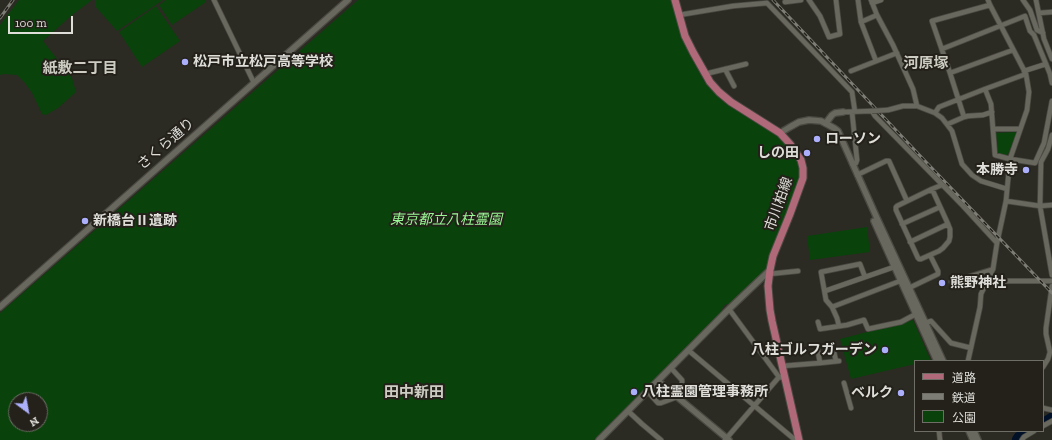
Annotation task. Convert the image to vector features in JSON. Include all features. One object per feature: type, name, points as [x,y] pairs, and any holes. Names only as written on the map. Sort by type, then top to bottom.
[{"type":"main road","name":"市川柏線","points":[[675,0],[688,41],[704,74],[710,82],[731,102],[780,133],[801,160],[803,178],[773,256],[769,272],[768,286],[770,310],[782,366],[782,377],[796,440]]},
{"type":"street","points":[[214,0],[254,83]]},
{"type":"street","name":"さくら通り","points":[[0,307],[348,0]]},
{"type":"street","points":[[785,2],[801,0]]},
{"type":"street","points":[[809,0],[820,16],[829,37],[840,34],[836,0]]},
{"type":"street","points":[[858,0],[861,22],[876,61]]},
{"type":"street","points":[[881,0],[871,2],[897,53],[913,89],[917,106]]},
{"type":"street","points":[[968,360],[980,308],[981,294],[993,269],[1006,201],[1010,159],[1027,110],[1029,92],[1025,73],[988,0]]},
{"type":"street","points":[[1023,0],[1030,10],[1037,30],[1043,33]]},
{"type":"street","points":[[1036,0],[1043,33],[1052,58]]},
{"type":"street","points":[[679,15],[733,6],[767,3],[852,92],[857,160],[856,163],[852,164]]},
{"type":"street","points":[[964,117],[932,21],[990,5]]},
{"type":"street","points":[[1039,13],[1052,12]]},
{"type":"street","points":[[861,22],[877,15]]},
{"type":"street","points":[[942,49],[1025,16],[1030,31],[1034,35],[1046,64],[1052,83]]},
{"type":"street","points":[[950,73],[1013,50]]},
{"type":"street","points":[[851,72],[897,53]]},
{"type":"street","points":[[704,74],[746,64]]},
{"type":"street","points":[[935,113],[939,108],[1046,64]]},
{"type":"street","points":[[725,69],[734,86]]},
{"type":"street","points":[[985,89],[991,104],[995,155],[1010,159],[1035,163],[1044,143],[1052,101]]},
{"type":"street","points":[[826,123],[835,113],[888,110],[903,106],[917,106],[935,113],[948,124],[952,131],[962,164],[972,175],[981,181],[1007,189]]},
{"type":"street","points":[[872,111],[885,127],[963,206],[997,243]]},
{"type":"street","points":[[948,124],[964,117],[983,115],[992,112]]},
{"type":"street","points":[[780,133],[790,126],[809,120],[816,120],[826,123],[838,131],[943,360]]},
{"type":"street","points":[[826,123],[838,138],[936,360]]},
{"type":"street","points":[[993,129],[1020,129]]},
{"type":"street","points":[[1052,135],[1048,148],[1041,162],[1040,206],[1052,274]]},
{"type":"street","points":[[857,175],[886,161],[888,162],[907,201]]},
{"type":"street","points":[[932,189],[948,224],[950,232],[949,241],[943,248],[921,259],[918,258],[910,242],[896,208],[907,201],[932,189],[942,185]]},
{"type":"street","points":[[1006,201],[1040,206],[1052,205]]},
{"type":"street","points":[[902,224],[940,207]]},
{"type":"street","points":[[910,242],[948,224]]},
{"type":"street","points":[[909,288],[938,274],[930,255]]},
{"type":"street","points":[[839,326],[832,308],[826,300],[821,272],[860,264],[865,277]]},
{"type":"street","points":[[825,291],[894,267]]},
{"type":"street","points":[[951,282],[993,269]]},
{"type":"street","points":[[600,440],[729,309],[769,272],[798,271]]},
{"type":"street","points":[[989,279],[999,281],[1052,281]]},
{"type":"street","points":[[832,308],[900,281]]},
{"type":"street","points":[[1044,366],[1048,360],[1050,352],[1046,334],[1051,307],[1052,286]]},
{"type":"street","points":[[658,381],[727,439],[754,405],[782,377],[729,309]]},
{"type":"street","points":[[818,322],[820,328],[847,325],[864,320],[868,329],[901,322],[916,314]]},
{"type":"street","points":[[925,323],[931,321],[951,343],[971,348]]},
{"type":"street","points":[[817,346],[820,363]]},
{"type":"street","points":[[782,366],[837,361],[833,348]]},
{"type":"street","points":[[688,350],[796,440]]},
{"type":"street","points":[[647,392],[658,403],[677,397],[682,380],[671,368]]},
{"type":"street","points":[[844,382],[851,408]]},
{"type":"street","points":[[628,411],[661,440]]},
{"type":"street","points":[[1022,440],[1032,432]]},
{"type":"green space","points":[[19,0],[92,0],[72,15],[43,41],[72,78],[76,92],[58,108],[46,115],[42,114],[32,93],[17,75],[0,75],[0,25]]},
{"type":"green space","points":[[95,0],[163,0],[117,31],[95,6]]},
{"type":"green space","points":[[166,0],[205,0],[206,2],[172,25],[159,5]]},
{"type":"green space","name":"東京都立八柱霊園","points":[[358,0],[671,0],[689,54],[705,83],[725,103],[776,135],[785,143],[797,159],[800,168],[800,177],[767,268],[732,305],[726,304],[722,309],[722,314],[594,440],[0,440],[0,313]]},
{"type":"green space","points":[[156,6],[180,41],[142,67],[119,32]]},
{"type":"green space","points":[[1017,132],[1008,154],[996,154],[994,133]]},
{"type":"green space","points":[[867,227],[870,252],[810,260],[807,236]]},
{"type":"green space","name":"八柱ゴルフガーデン","points":[[913,320],[931,360],[914,360],[914,364],[851,379],[840,339]]},
{"type":"waterway","points":[[1044,421],[1052,416]]},
{"type":"waterway","points":[[1017,440],[1016,439],[1018,436],[1025,432]]},
{"type":"railway","points":[[0,18],[13,0]]},
{"type":"railway","points":[[773,0],[1052,293]]},
{"type":"place","name":"松戸市立松戸高等学校","points":[[185,62]]},
{"type":"place","name":"ローソン","points":[[817,139]]},
{"type":"place","name":"しの田","points":[[807,153]]},
{"type":"place","name":"本勝寺","points":[[1026,170]]},
{"type":"place","name":"新橋台Ⅱ遺跡","points":[[85,221]]},
{"type":"place","name":"熊野神社","points":[[942,283]]},
{"type":"place","name":"八柱ゴルフガーデン","points":[[885,350]]},
{"type":"place","name":"八柱霊園管理事務所","points":[[634,392]]},
{"type":"place","name":"ベルク","points":[[901,393]]},
{"type":"district","name":"河原塚","points":[[926,64]]},
{"type":"district","name":"紙敷二丁目","points":[[80,69]]},
{"type":"district","name":"田中新田","points":[[414,393]]}]
